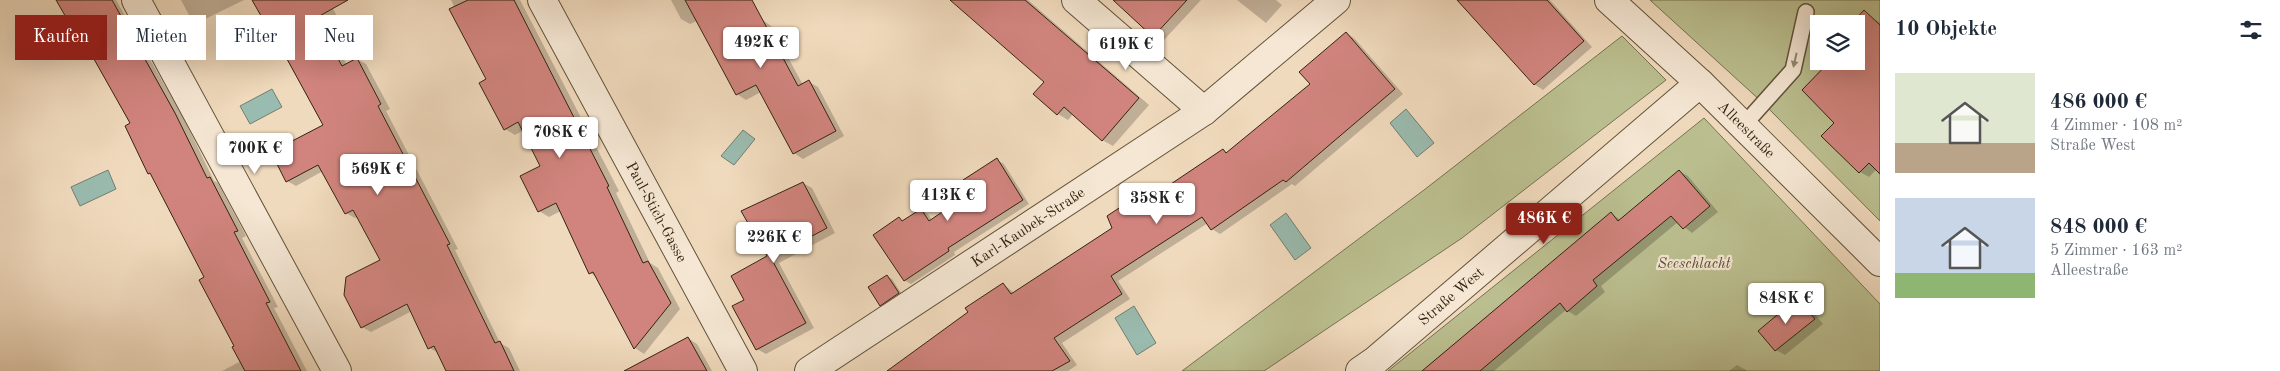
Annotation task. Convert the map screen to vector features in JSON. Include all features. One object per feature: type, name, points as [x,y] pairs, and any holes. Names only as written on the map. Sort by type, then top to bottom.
[{"type":"street","points":[[136,0],[337,371]]},
{"type":"street","name":"Paul-Stich-Gasse","points":[[542,0],[743,371]]},
{"type":"street","points":[[1076,0],[1204,111]]},
{"type":"street","name":"Karl-Kaubek-Straße","points":[[808,371],[1204,111],[1336,0]]},
{"type":"street","name":"Alleestraße","points":[[1609,0],[1700,83],[1742,127],[1880,262]]},
{"type":"street","name":"Straße West","points":[[1360,371],[1384,354],[1700,83]]},
{"type":"lane","points":[[1742,127],[1792,70],[1806,12]]},
{"type":"green space","points":[[1650,0],[1880,0],[1880,221],[1763,103]]},
{"type":"green space","points":[[1622,36],[1666,80],[1462,238],[1264,371],[1182,371],[1424,190]]},
{"type":"green space","name":"Seeschlacht","points":[[1704,118],[1880,304],[1880,371],[1388,371]]},
{"type":"water","points":[[272,89],[282,107],[250,124],[240,106]]},
{"type":"water","points":[[1406,109],[1434,143],[1417,157],[1390,123]]},
{"type":"water","points":[[743,130],[755,139],[734,165],[721,156]]},
{"type":"water","points":[[108,170],[116,189],[80,206],[71,187]]},
{"type":"water","points":[[1286,213],[1311,248],[1295,260],[1270,225]]},
{"type":"water","points":[[1134,306],[1156,343],[1137,355],[1115,318]]},
{"type":"building","points":[[56,0],[112,0],[120,15],[117,15],[117,60],[145,60],[175,113],[207,178],[210,177],[238,231],[234,232],[270,302],[266,303],[301,371],[245,371],[199,280],[204,277],[150,173],[148,174],[125,126],[130,123],[95,60],[107,60],[107,15],[65,15]]},
{"type":"building","points":[[252,0],[348,0],[321,15],[305,15],[305,60],[339,60],[342,66],[353,60],[358,60],[381,104],[378,106],[450,244],[447,245],[495,343],[500,341],[514,371],[446,371],[434,346],[428,349],[407,304],[361,328],[344,295],[346,277],[380,260],[353,210],[345,214],[318,165],[286,182],[271,152],[323,125],[288,60],[295,60],[295,15],[260,15]]},
{"type":"building","points":[[468,0],[514,0],[609,186],[607,187],[643,263],[648,261],[671,303],[634,349],[593,272],[589,274],[556,203],[538,212],[520,176],[540,166],[518,122],[504,130],[479,83],[486,79],[449,9]]},
{"type":"building","points":[[685,0],[752,0],[798,86],[809,80],[836,131],[793,154],[756,85],[736,95]]},
{"type":"building","points":[[950,0],[1025,0],[1139,98],[1102,141],[1064,107],[1057,115],[1033,94],[1044,82]]},
{"type":"building","points":[[1113,0],[1187,0],[1153,37]]},
{"type":"building","points":[[1457,0],[1547,0],[1584,41],[1534,85]]},
{"type":"building","points":[[1864,10],[1880,25],[1880,174],[1869,163],[1859,173],[1821,136],[1834,123],[1802,90],[1821,70],[1865,70],[1865,15],[1859,15]]},
{"type":"building","points":[[1346,32],[1395,89],[1286,182],[1283,180],[1211,230],[1202,217],[1111,276],[1122,294],[1054,338],[1070,361],[1052,371],[887,371],[968,312],[965,308],[1003,283],[1011,294],[1112,228],[1107,216],[1154,185],[1159,192],[1223,149],[1226,153],[1310,84],[1299,72]]},
{"type":"building","points":[[997,158],[1023,200],[948,248],[949,251],[904,281],[873,235],[899,217],[902,221],[921,209],[929,221],[971,192],[963,180]]},
{"type":"building","points":[[1679,170],[1710,206],[1683,229],[1671,216],[1593,280],[1597,286],[1567,312],[1560,303],[1480,371],[1422,371],[1611,212],[1618,221]]},
{"type":"building","points":[[803,182],[827,228],[771,258],[806,323],[756,350],[732,306],[744,300],[731,276],[767,256],[741,211]]},
{"type":"building","points":[[887,275],[899,293],[880,306],[868,287]]},
{"type":"building","points":[[1800,301],[1815,319],[1775,351],[1758,331],[1789,305],[1792,308]]},
{"type":"building","points":[[688,337],[707,371],[624,371]]}]
